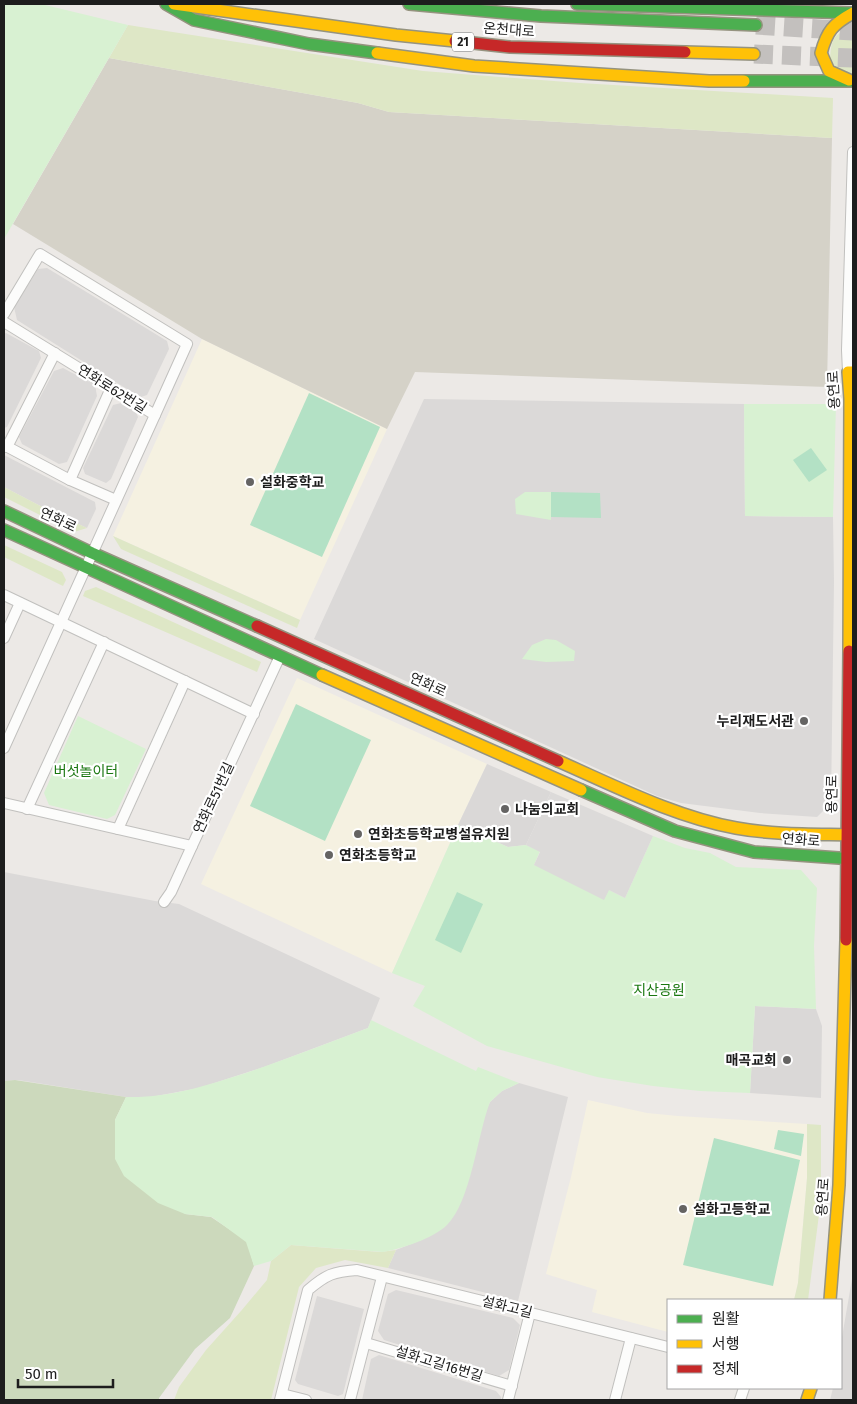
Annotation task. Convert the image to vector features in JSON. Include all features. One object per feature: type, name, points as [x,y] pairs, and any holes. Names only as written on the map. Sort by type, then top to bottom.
[{"type":"main road","points":[[166,4],[194,20],[309,44],[474,66],[709,81],[852,80]]},
{"type":"main road","name":"온천대로","points":[[174,4],[396,35],[510,47],[754,54]]},
{"type":"main road","name":"온천대로","points":[[409,4],[541,16],[756,25]]},
{"type":"main road","points":[[578,4],[853,13]]},
{"type":"main road","points":[[852,80],[830,71],[820,52],[825,36],[835,23],[853,13]]},
{"type":"main road","name":"용연로","points":[[830,1299],[839,1185],[850,859],[851,372]]},
{"type":"main road","name":"연화로","points":[[4,511],[92,553],[682,814],[736,828],[791,833],[850,835]]},
{"type":"main road","name":"연화로","points":[[4,530],[280,656],[675,831],[754,852],[850,859]]},
{"type":"street","name":"용연로","points":[[851,372],[846,350],[851,287],[853,152]]},
{"type":"street","points":[[4,314],[40,254],[187,344],[155,415]]},
{"type":"street","name":"연화로62번길","points":[[4,322],[155,415],[86,568]]},
{"type":"street","points":[[55,353],[5,446],[70,480],[116,500]]},
{"type":"street","points":[[70,480],[111,388]]},
{"type":"street","points":[[4,748],[86,568]]},
{"type":"street","points":[[4,595],[254,714]]},
{"type":"street","points":[[4,638],[20,603]]},
{"type":"street","points":[[28,809],[104,642]]},
{"type":"street","name":"연화로51번길","points":[[4,804],[192,846],[280,656]]},
{"type":"street","points":[[118,829],[185,681]]},
{"type":"street","points":[[164,902],[171,892],[192,846]]},
{"type":"street","name":"설화고길","points":[[281,1397],[308,1290],[320,1280],[335,1272],[357,1270],[667,1348]]},
{"type":"street","points":[[350,1400],[382,1277]]},
{"type":"street","points":[[508,1400],[530,1313]]},
{"type":"street","points":[[615,1400],[631,1338]]},
{"type":"street","name":"설화고길16번길","points":[[366,1343],[512,1386]]},
{"type":"street","points":[[281,1397],[306,1400]]},
{"type":"shaded area","points":[[109,58],[358,103],[389,112],[832,138],[827,387],[415,372],[387,429],[202,339],[13,224]]},
{"type":"shaded area","points":[[47,268],[167,341],[169,349],[147,395],[141,397],[17,320],[14,307],[38,269]]},
{"type":"shaded area","points":[[6,333],[39,351],[41,358],[7,427],[4,428],[4,334]]},
{"type":"shaded area","name":"설화중학교","points":[[202,339],[387,429],[300,620],[113,536]]},
{"type":"shaded area","points":[[63,368],[95,385],[97,396],[67,462],[59,464],[22,444],[19,437],[54,371]]},
{"type":"shaded area","points":[[424,399],[744,404],[745,516],[833,517],[831,803],[817,817],[760,813],[681,803],[657,796],[314,639]]},
{"type":"shaded area","points":[[121,403],[135,410],[138,417],[111,479],[106,483],[85,474],[83,468],[113,405]]},
{"type":"shaded area","points":[[4,455],[95,502],[96,509],[87,528],[4,487]]},
{"type":"shaded area","name":"연화초등학교","points":[[297,678],[487,764],[392,973],[201,884]]},
{"type":"shaded area","name":"나눔의교회","points":[[487,764],[551,792],[526,845],[508,847],[458,825]]},
{"type":"shaded area","points":[[551,792],[653,836],[625,898],[609,890],[604,900],[534,865],[540,852],[526,845]]},
{"type":"shaded area","points":[[4,872],[179,904],[380,998],[368,1028],[264,1067],[199,1088],[151,1097],[126,1097],[18,1080],[4,1081]]},
{"type":"shaded area","name":"매곡교회","points":[[755,1006],[816,1009],[822,1026],[821,1098],[750,1093]]},
{"type":"shaded area","points":[[519,1083],[568,1097],[518,1301],[388,1268],[396,1250],[421,1240],[490,1102],[502,1091]]},
{"type":"shaded area","name":"설화고등학교","points":[[588,1100],[647,1113],[807,1124],[807,1178],[798,1283],[794,1299],[667,1299],[667,1332],[592,1312],[597,1290],[546,1274],[571,1177]]},
{"type":"shaded area","points":[[853,1273],[853,1400],[830,1400],[833,1389],[842,1389],[842,1337]]},
{"type":"shaded area","points":[[396,1290],[513,1318],[520,1325],[509,1370],[499,1376],[384,1340],[378,1331],[388,1294]]},
{"type":"shaded area","points":[[317,1296],[364,1309],[343,1394],[338,1396],[298,1384],[295,1380]]},
{"type":"shaded area","points":[[379,1355],[496,1391],[501,1400],[362,1400],[371,1359]]},
{"type":"green space","points":[[4,4],[41,4],[128,25],[4,239]]},
{"type":"green space","points":[[128,25],[423,71],[580,83],[833,98],[832,138],[389,112],[358,103],[109,58]]},
{"type":"green space","points":[[853,29],[852,78],[830,62],[832,44],[836,36],[846,30]]},
{"type":"green space","points":[[309,393],[380,427],[322,557],[250,525]]},
{"type":"green space","points":[[744,404],[836,404],[833,517],[745,516]]},
{"type":"green space","points":[[811,448],[827,470],[809,482],[793,460]]},
{"type":"green space","points":[[4,487],[87,528],[74,532],[4,497]]},
{"type":"green space","points":[[525,492],[551,492],[551,520],[516,514],[515,499]]},
{"type":"green space","points":[[551,492],[600,493],[601,518],[551,517]]},
{"type":"green space","points":[[113,536],[300,620],[297,628],[121,549]]},
{"type":"green space","points":[[4,545],[62,572],[66,580],[63,586],[4,557]]},
{"type":"green space","points":[[96,587],[261,662],[257,672],[83,596],[85,591]]},
{"type":"green space","points":[[546,639],[556,640],[575,651],[574,661],[546,662],[522,659],[532,645]]},
{"type":"green space","points":[[296,704],[371,740],[325,841],[250,806]]},
{"type":"green space","name":"버섯놀이터","points":[[78,716],[146,749],[115,815],[107,819],[49,805],[44,793]]},
{"type":"green space","name":"지산공원","points":[[458,825],[508,847],[526,845],[540,851],[534,865],[609,890],[625,898],[653,836],[685,848],[710,853],[736,867],[801,870],[817,888],[814,946],[816,1009],[755,1006],[750,1093],[700,1091],[597,1077],[487,1046],[413,1006],[425,986],[392,973]]},
{"type":"green space","points":[[457,892],[483,904],[461,953],[435,940]]},
{"type":"green space","points":[[371,1020],[476,1071],[478,1067],[519,1083],[502,1091],[490,1102],[473,1167],[462,1200],[455,1214],[441,1230],[417,1242],[383,1252],[291,1245],[271,1261],[254,1266],[246,1242],[212,1217],[185,1214],[158,1203],[124,1176],[115,1159],[115,1120],[126,1097],[157,1096],[201,1087],[231,1078],[368,1028]]},
{"type":"green space","points":[[15,1080],[126,1097],[115,1120],[185,1214],[211,1217],[247,1241],[254,1266],[230,1318],[195,1349],[159,1400],[4,1400],[4,1081]]},
{"type":"green space","points":[[807,1124],[821,1125],[821,1199],[808,1299],[794,1299],[798,1283],[807,1178]]},
{"type":"green space","points":[[778,1130],[804,1134],[801,1156],[774,1149]]},
{"type":"green space","points":[[714,1138],[800,1160],[773,1286],[683,1265]]},
{"type":"green space","points":[[291,1245],[380,1252],[396,1250],[388,1268],[345,1260],[316,1268],[299,1287],[271,1400],[174,1400],[179,1387],[206,1350],[267,1280],[271,1261]]},
{"type":"tunnel","points":[[756,25],[853,31]]},
{"type":"tunnel","points":[[754,54],[853,58]]},
{"type":"traffic: fast","points":[[166,4],[194,20],[309,44],[377,53]]},
{"type":"traffic: fast","points":[[409,4],[541,16],[756,25]]},
{"type":"traffic: fast","points":[[577,4],[853,13]]},
{"type":"traffic: fast","points":[[744,81],[853,81]]},
{"type":"traffic: fast","points":[[4,511],[92,553],[257,626]]},
{"type":"traffic: fast","points":[[4,530],[322,675]]},
{"type":"traffic: fast","points":[[581,790],[675,831],[754,852],[853,859]]},
{"type":"traffic: slow","points":[[174,4],[396,35],[455,41]]},
{"type":"traffic: slow","points":[[849,80],[829,71],[821,53],[828,34],[840,21],[853,13]]},
{"type":"traffic: slow","points":[[685,52],[754,54]]},
{"type":"traffic: slow","points":[[377,53],[474,66],[709,81],[744,81]]},
{"type":"traffic: slow","points":[[849,651],[850,399],[848,372],[853,372]]},
{"type":"traffic: slow","points":[[322,675],[581,790]]},
{"type":"traffic: slow","points":[[558,761],[668,809],[713,823],[765,832],[853,835]]},
{"type":"traffic: slow","points":[[830,1299],[839,1185],[846,940]]},
{"type":"traffic: slow","points":[[807,1400],[811,1389]]},
{"type":"traffic: jam","points":[[455,41],[510,47],[685,52]]},
{"type":"traffic: jam","points":[[257,626],[558,761]]},
{"type":"traffic: jam","points":[[846,940],[849,651]]},
{"type":"place","name":"설화중학교","points":[[250,482]]},
{"type":"place","name":"누리재도서관","points":[[804,721]]},
{"type":"place","name":"나눔의교회","points":[[505,809]]},
{"type":"place","name":"연화초등학교병설유치원","points":[[358,834]]},
{"type":"place","name":"연화초등학교","points":[[329,855]]},
{"type":"place","name":"매곡교회","points":[[787,1060]]},
{"type":"place","name":"설화고등학교","points":[[683,1209]]}]
